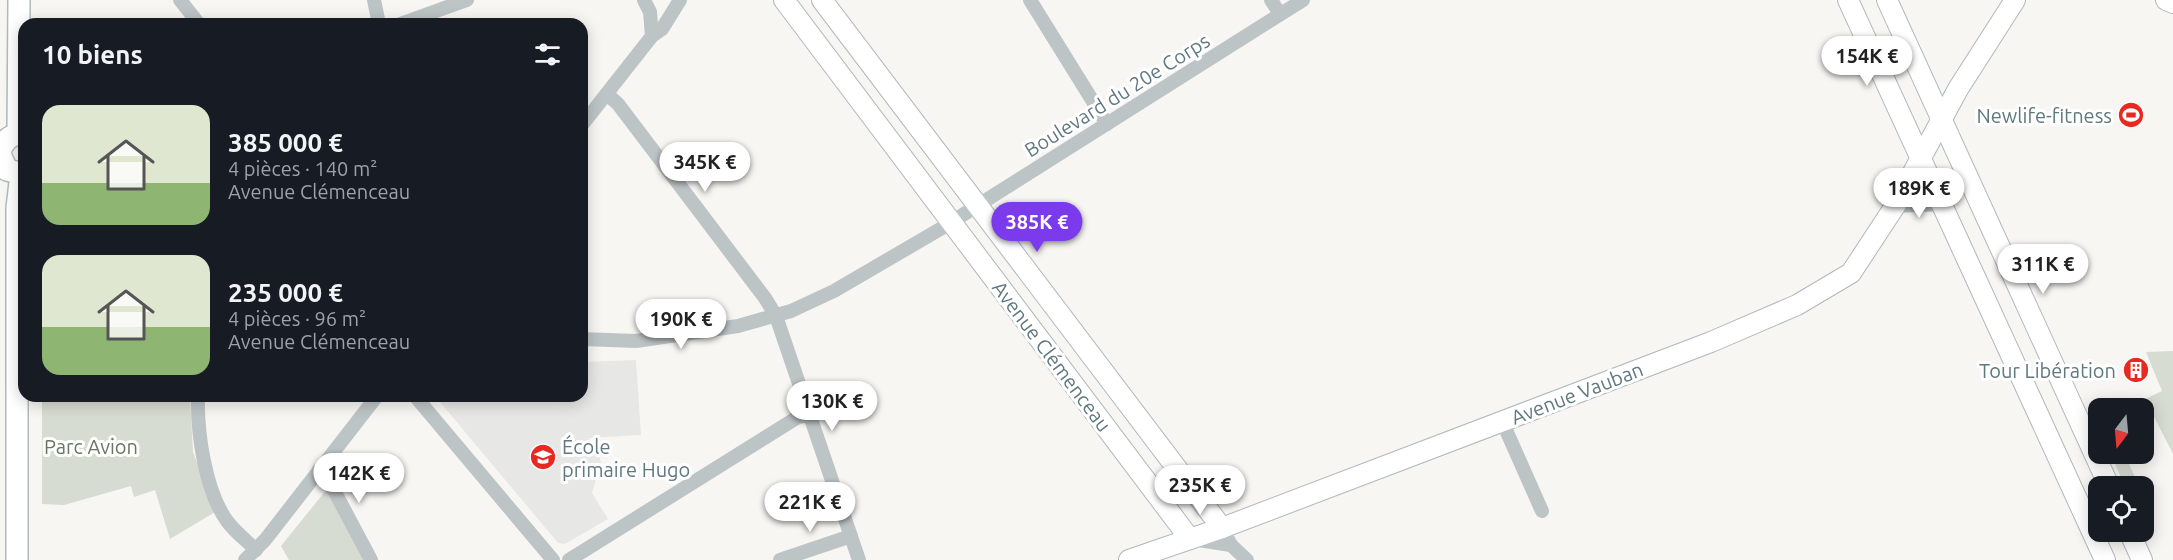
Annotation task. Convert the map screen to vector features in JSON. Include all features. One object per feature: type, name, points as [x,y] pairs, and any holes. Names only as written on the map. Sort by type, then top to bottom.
[{"type":"main road","points":[[19,18],[20,0]]},
{"type":"main road","points":[[18,24],[8,147],[10,172],[18,173]]},
{"type":"main road","points":[[17,560],[18,201]]},
{"type":"street","points":[[180,0],[194,18]]},
{"type":"street","points":[[374,0],[378,18]]},
{"type":"street","points":[[417,18],[467,0]]},
{"type":"street","points":[[644,0],[650,12],[652,36]]},
{"type":"street","points":[[588,118],[652,36],[662,29],[680,0]]},
{"type":"street","name":"Avenue Clémenceau","points":[[784,0],[1190,539]]},
{"type":"street","name":"Avenue Clémenceau","points":[[822,0],[1226,537]]},
{"type":"street","points":[[1030,0],[1107,124]]},
{"type":"street","points":[[1271,0],[1280,14]]},
{"type":"street","name":"Boulevard du 20e Corps","points":[[588,339],[636,342],[738,326],[776,316],[834,291],[978,206],[1303,0]]},
{"type":"street","points":[[1848,0],[2105,560]]},
{"type":"street","points":[[1887,0],[2104,476]]},
{"type":"street","name":"Avenue Vauban","points":[[1129,560],[1190,539],[1226,537],[1502,421],[1711,342],[1797,305],[1851,273],[1895,206],[1941,120],[2015,0]]},
{"type":"street","points":[[2166,0],[2173,3]]},
{"type":"street","points":[[607,94],[618,104],[765,298],[776,316],[859,560]]},
{"type":"street","points":[[1895,206],[1942,204]]},
{"type":"street","points":[[198,402],[207,476],[226,520],[256,550]]},
{"type":"street","points":[[245,560],[256,550],[372,402]]},
{"type":"street","points":[[420,402],[554,560]]},
{"type":"street","points":[[568,560],[798,417],[810,415]]},
{"type":"street","points":[[1502,421],[1542,512]]},
{"type":"street","points":[[319,470],[328,479],[370,560]]},
{"type":"street","points":[[780,560],[851,536]]},
{"type":"street","points":[[1226,537],[1247,560]]},
{"type":"street","points":[[2134,542],[2142,560]]},
{"type":"shaded area","name":"École primaire Hugo","points":[[636,360],[641,435],[588,438],[598,452],[601,462],[592,493],[608,519],[565,544],[558,543],[440,402],[588,402],[588,362]]},
{"type":"green space","points":[[2173,351],[2173,454],[2154,417],[2154,398],[2147,398],[2162,391],[2146,352]]},
{"type":"green space","name":"Parc Avion","points":[[42,402],[190,402],[193,452],[215,512],[170,539],[155,490],[134,497],[131,486],[64,505],[42,504]]},
{"type":"green space","points":[[2115,464],[2129,464],[2134,476],[2120,476]]},
{"type":"green space","points":[[327,489],[364,560],[289,560],[281,546]]},
{"type":"place","name":"Newlife-fitness","points":[[2131,115]]},
{"type":"place","name":"Tour Libération","points":[[2136,370]]},
{"type":"place","name":"École primaire Hugo","points":[[543,457]]}]
